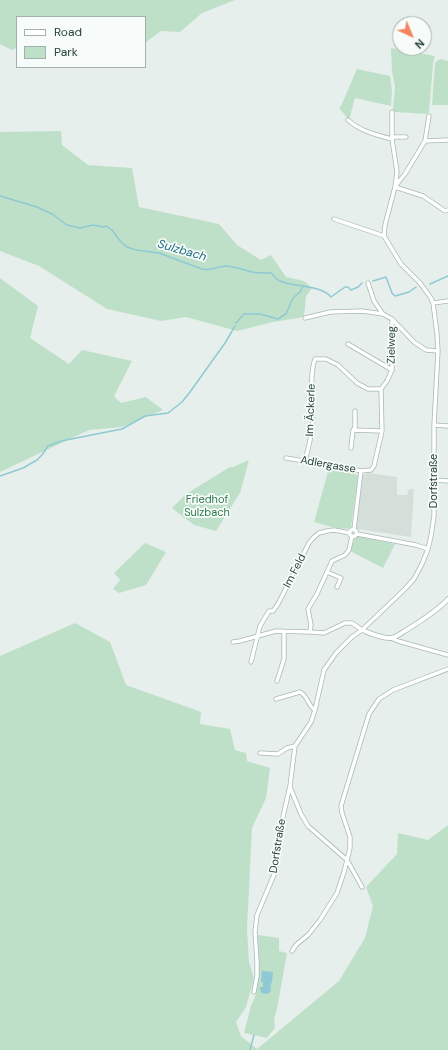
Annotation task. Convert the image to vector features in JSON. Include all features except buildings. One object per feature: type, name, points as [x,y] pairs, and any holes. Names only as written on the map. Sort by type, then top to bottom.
[{"type":"street","points":[[334,219],[384,236],[385,225],[395,187],[397,172],[392,139],[392,112]]},
{"type":"street","points":[[395,187],[405,174],[425,141],[429,116]]},
{"type":"street","points":[[348,120],[364,131],[392,139],[394,137],[406,137]]},
{"type":"street","points":[[425,141],[448,140]]},
{"type":"street","points":[[395,187],[423,196],[445,211],[448,210]]},
{"type":"street","name":"Dorfstraße","points":[[254,992],[257,976],[255,932],[256,915],[276,870],[276,843],[290,786],[295,746],[311,722],[324,670],[346,642],[362,630],[410,584],[420,568],[428,549],[432,528],[434,516],[434,425],[438,351],[434,303],[424,287],[401,264],[384,236]]},
{"type":"street","points":[[368,283],[374,301],[383,314]]},
{"type":"street","points":[[434,303],[448,301]]},
{"type":"street","points":[[305,318],[330,312],[362,311],[383,314],[392,319],[414,342],[426,350],[438,351]]},
{"type":"street","name":"Zielweg","points":[[381,389],[392,370],[392,319]]},
{"type":"street","name":"Zielweg","points":[[348,344],[392,370]]},
{"type":"street","name":"Im Äckerle","points":[[305,461],[312,426],[312,380],[315,358],[326,359],[338,365],[357,383],[368,389],[381,389]]},
{"type":"street","points":[[353,430],[382,431],[381,389]]},
{"type":"street","points":[[351,448],[353,430],[355,428],[355,411]]},
{"type":"street","points":[[434,425],[448,426]]},
{"type":"street","name":"Adlergasse","points":[[286,458],[361,471],[370,470],[374,466],[382,431]]},
{"type":"street","points":[[356,534],[354,529],[361,471]]},
{"type":"street","points":[[434,480],[448,481]]},
{"type":"street","points":[[310,632],[311,625],[308,609],[332,561],[345,555],[349,550],[352,536],[350,535],[350,532],[354,529]]},
{"type":"street","name":"Im Feld","points":[[251,662],[260,626],[269,611],[273,611],[278,604],[309,543],[319,534],[327,531],[334,530],[350,532]]},
{"type":"street","points":[[352,536],[355,536],[356,534],[416,545],[428,549]]},
{"type":"street","points":[[327,572],[341,578],[338,587]]},
{"type":"street","points":[[391,638],[425,618],[441,607],[448,599]]},
{"type":"street","points":[[233,642],[276,631],[324,633],[345,623],[352,623],[362,630],[448,655]]},
{"type":"street","points":[[277,680],[284,659],[284,631]]},
{"type":"street","points":[[292,951],[320,920],[337,893],[350,848],[350,837],[341,806],[369,714],[379,700],[393,690],[448,669]]},
{"type":"street","points":[[276,699],[300,692],[304,694],[312,708],[315,710]]},
{"type":"street","points":[[260,753],[278,754],[287,748],[295,746]]},
{"type":"street","points":[[290,786],[301,814],[308,826],[347,860],[362,887]]},
{"type":"shaded area","points":[[368,473],[397,477],[397,495],[407,495],[409,489],[414,489],[411,537],[358,529],[355,527],[363,475]]},
{"type":"green space","points":[[0,0],[235,0],[202,13],[180,32],[161,31],[146,42],[146,16],[16,16],[16,48],[12,50],[0,44]]},
{"type":"green space","points":[[391,48],[392,56],[435,56],[429,112],[427,114],[395,112],[393,110],[395,86],[392,72]]},
{"type":"green space","points":[[441,59],[448,61],[448,105],[432,105],[435,63]]},
{"type":"green space","points":[[357,69],[390,76],[392,90],[391,106],[355,98],[349,120],[339,108]]},
{"type":"green space","points":[[61,131],[62,145],[88,165],[132,168],[139,207],[219,224],[237,245],[261,260],[271,255],[286,277],[304,281],[312,288],[306,296],[304,317],[273,322],[237,331],[186,317],[161,321],[107,309],[39,266],[0,251],[0,132]]},
{"type":"green space","points":[[0,278],[38,306],[30,338],[69,364],[82,350],[132,361],[114,396],[121,403],[146,397],[163,410],[122,427],[89,430],[0,472]]},
{"type":"green space","name":"Friedhof Sulzbach","points":[[249,460],[240,493],[216,531],[194,525],[172,508],[186,494],[230,467]]},
{"type":"green space","points":[[329,468],[353,472],[358,476],[351,527],[343,529],[314,522]]},
{"type":"green space","points":[[357,536],[395,544],[383,568],[350,551]]},
{"type":"green space","points":[[145,543],[166,552],[146,585],[119,593],[113,589],[120,580],[114,573]]},
{"type":"green space","points":[[75,623],[110,642],[126,685],[201,712],[200,724],[230,729],[235,750],[246,753],[247,761],[270,768],[266,798],[252,828],[247,929],[249,962],[254,979],[246,1007],[236,1022],[241,1036],[257,1049],[339,981],[365,938],[373,906],[366,887],[397,854],[398,833],[428,840],[448,825],[448,1050],[0,1050],[0,656]]},
{"type":"green space","points":[[258,935],[279,938],[279,951],[287,953],[274,1019],[275,1028],[267,1038],[244,1033],[251,1006],[256,994],[259,965]]},
{"type":"water","points":[[262,971],[273,972],[270,993],[264,994],[260,990],[260,987],[263,987],[263,982],[261,982]]},
{"type":"waterway","name":"Sulzbach","points":[[0,196],[37,207],[52,214],[67,225],[80,228],[93,225],[106,226],[112,230],[127,247],[136,250],[159,253],[202,269],[227,266],[252,272],[271,273],[276,279],[286,283],[321,290],[331,297],[345,287],[348,287],[351,290],[358,287],[362,283]]},
{"type":"waterway","points":[[430,284],[448,276]]},
{"type":"waterway","points":[[373,281],[386,277],[392,293],[395,296],[409,292],[416,287]]},
{"type":"waterway","points":[[236,323],[244,314],[260,314],[278,319],[286,314],[293,298],[300,292],[303,286]]},
{"type":"waterway","points":[[0,476],[23,468],[37,460],[48,446],[61,441],[122,429],[145,416],[168,413],[182,402],[190,392],[225,343],[235,326]]},
{"type":"waterway","points":[[250,1050],[254,1035]]}]
